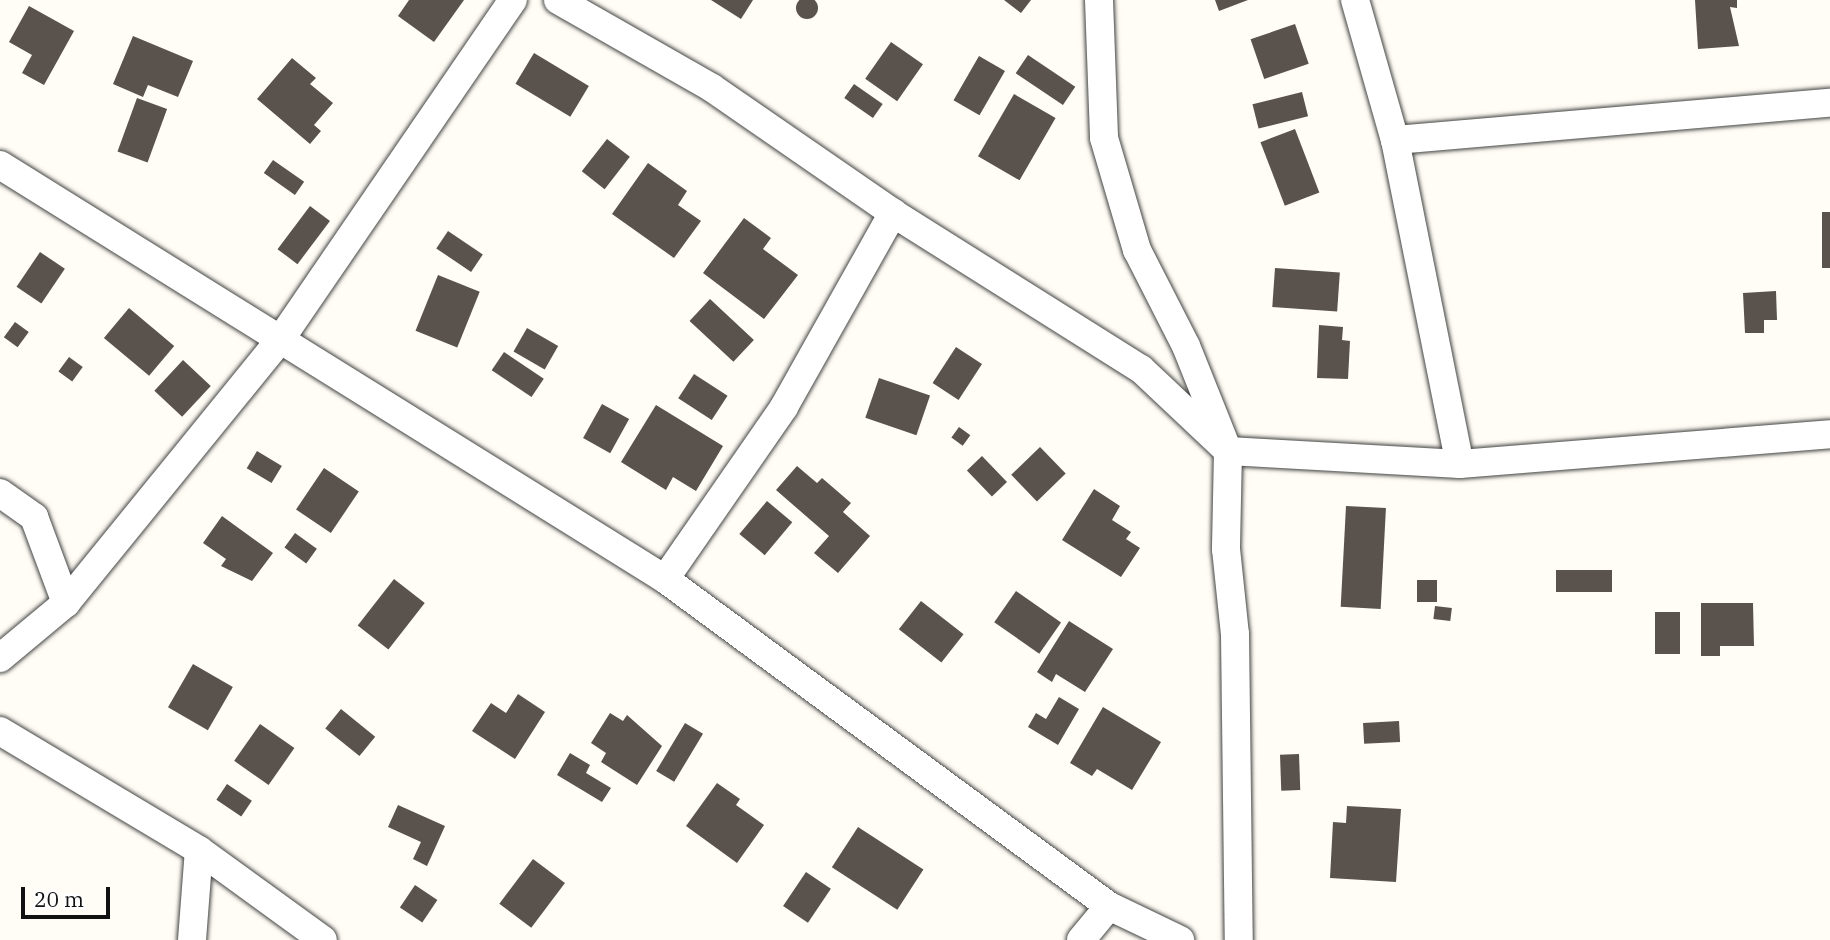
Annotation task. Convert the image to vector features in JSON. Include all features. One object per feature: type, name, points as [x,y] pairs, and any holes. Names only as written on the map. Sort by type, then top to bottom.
[{"type":"street","points":[[0,658],[66,603],[280,340],[513,0]]},
{"type":"street","points":[[558,0],[712,88],[893,213],[1141,369],[1228,451],[1460,464],[1830,434]]},
{"type":"street","points":[[1099,0],[1104,138],[1137,250],[1186,346],[1228,451],[1226,549],[1235,634],[1239,940]]},
{"type":"street","points":[[1355,0],[1395,140],[1460,464]]},
{"type":"street","points":[[1395,140],[1830,103]]},
{"type":"street","points":[[0,165],[665,579],[1109,906],[1180,940]]},
{"type":"street","points":[[665,579],[784,407],[893,213]]},
{"type":"street","points":[[0,493],[34,517],[66,603]]},
{"type":"street","points":[[0,731],[199,850],[323,940]]},
{"type":"street","points":[[192,940],[199,850]]},
{"type":"street","points":[[1081,940],[1109,906]]},
{"type":"building","points":[[807,-3],[815,0],[818,8],[815,16],[807,19],[799,16],[796,8],[799,0]]},
{"type":"building","points":[[409,0],[464,0],[434,42],[398,16]]},
{"type":"building","points":[[711,0],[753,0],[741,19]]},
{"type":"building","points":[[1004,0],[1031,0],[1021,13]]},
{"type":"building","points":[[1215,0],[1248,0],[1219,11]]},
{"type":"building","points":[[1695,0],[1737,0],[1737,8],[1730,7],[1739,46],[1698,49]]},
{"type":"building","points":[[29,6],[74,31],[44,85],[22,73],[32,55],[9,42]]},
{"type":"building","points":[[1295,24],[1309,64],[1264,79],[1251,39]]},
{"type":"building","points":[[133,36],[193,61],[178,97],[148,85],[143,97],[113,84]]},
{"type":"building","points":[[891,42],[923,64],[897,101],[865,79]]},
{"type":"building","points":[[534,53],[589,86],[570,117],[515,84]]},
{"type":"building","points":[[1028,55],[1075,87],[1063,105],[1016,73]]},
{"type":"building","points":[[979,56],[1005,71],[979,115],[954,100]]},
{"type":"building","points":[[292,58],[316,78],[310,84],[333,103],[314,125],[321,131],[310,144],[257,99]]},
{"type":"building","points":[[854,84],[883,104],[873,118],[844,98]]},
{"type":"building","points":[[1302,92],[1308,116],[1259,129],[1253,104]]},
{"type":"building","points":[[1014,94],[1056,118],[1020,180],[978,156]]},
{"type":"building","points":[[137,98],[167,109],[148,163],[118,152]]},
{"type":"building","points":[[1295,129],[1319,192],[1285,206],[1260,142]]},
{"type":"building","points":[[607,139],[630,157],[605,189],[582,171]]},
{"type":"building","points":[[273,160],[304,182],[295,195],[264,173]]},
{"type":"building","points":[[648,163],[687,191],[678,205],[701,221],[674,258],[612,214]]},
{"type":"building","points":[[310,206],[330,221],[297,264],[278,249]]},
{"type":"building","points":[[1822,212],[1830,212],[1830,268],[1822,268]]},
{"type":"building","points":[[744,218],[771,238],[763,249],[798,275],[764,319],[703,273]]},
{"type":"building","points":[[448,231],[483,254],[471,272],[436,248]]},
{"type":"building","points":[[40,252],[65,269],[41,304],[17,287]]},
{"type":"building","points":[[1275,268],[1340,273],[1337,311],[1272,307]]},
{"type":"building","points":[[438,275],[480,292],[457,347],[416,331]]},
{"type":"building","points":[[1776,291],[1777,320],[1764,320],[1764,333],[1745,333],[1743,293]]},
{"type":"building","points":[[710,299],[754,340],[733,362],[690,321]]},
{"type":"building","points":[[129,308],[174,346],[149,376],[104,338]]},
{"type":"building","points":[[15,322],[29,332],[18,347],[4,337]]},
{"type":"building","points":[[1319,325],[1343,327],[1342,340],[1350,341],[1348,379],[1317,378]]},
{"type":"building","points":[[527,328],[558,346],[545,369],[514,351]]},
{"type":"building","points":[[956,347],[982,364],[959,400],[933,383]]},
{"type":"building","points":[[504,352],[544,379],[531,397],[492,370]]},
{"type":"building","points":[[69,357],[83,367],[72,382],[58,372]]},
{"type":"building","points":[[183,360],[211,386],[182,417],[154,391]]},
{"type":"building","points":[[694,374],[728,396],[712,420],[678,398]]},
{"type":"building","points":[[879,378],[930,396],[916,435],[865,418]]},
{"type":"building","points":[[602,404],[629,419],[610,453],[583,438]]},
{"type":"building","points":[[656,405],[723,446],[696,491],[673,477],[666,490],[621,462]]},
{"type":"building","points":[[959,427],[970,435],[963,446],[951,438]]},
{"type":"building","points":[[1040,447],[1066,474],[1037,501],[1011,475]]},
{"type":"building","points":[[257,451],[282,466],[272,483],[247,468]]},
{"type":"building","points":[[982,456],[1007,482],[992,496],[967,471]]},
{"type":"building","points":[[797,466],[817,483],[822,478],[851,503],[843,512],[870,536],[838,573],[814,553],[829,536],[776,490]]},
{"type":"building","points":[[324,468],[359,491],[331,533],[296,509]]},
{"type":"building","points":[[1094,489],[1120,506],[1112,520],[1131,532],[1126,539],[1140,548],[1121,577],[1062,540]]},
{"type":"building","points":[[767,501],[792,522],[765,555],[739,534]]},
{"type":"building","points":[[1346,506],[1386,508],[1381,609],[1341,607]]},
{"type":"building","points":[[222,516],[273,553],[252,581],[221,566],[226,559],[203,543]]},
{"type":"building","points":[[295,533],[317,549],[306,563],[284,548]]},
{"type":"building","points":[[1556,570],[1612,570],[1612,592],[1556,592]]},
{"type":"building","points":[[394,579],[425,603],[388,650],[358,625]]},
{"type":"building","points":[[1417,580],[1437,580],[1437,602],[1417,602]]},
{"type":"building","points":[[1016,591],[1061,623],[1039,654],[994,622]]},
{"type":"building","points":[[921,601],[964,634],[941,663],[899,629]]},
{"type":"building","points":[[1701,603],[1753,603],[1754,646],[1720,646],[1720,656],[1701,656]]},
{"type":"building","points":[[1435,606],[1452,608],[1450,621],[1433,619]]},
{"type":"building","points":[[1655,612],[1680,612],[1680,654],[1655,654]]},
{"type":"building","points":[[1069,621],[1113,649],[1085,692],[1056,674],[1052,682],[1037,672]]},
{"type":"building","points":[[193,664],[233,687],[208,730],[168,707]]},
{"type":"building","points":[[518,694],[545,712],[515,759],[472,731],[491,703],[506,713]]},
{"type":"building","points":[[1059,697],[1079,709],[1058,745],[1028,727],[1036,713],[1046,719]]},
{"type":"building","points":[[1103,707],[1161,742],[1132,790],[1097,769],[1092,776],[1070,763]]},
{"type":"building","points":[[341,709],[375,737],[359,756],[325,728]]},
{"type":"building","points":[[610,713],[623,721],[627,715],[662,746],[637,785],[601,762],[606,753],[591,743]]},
{"type":"building","points":[[1399,721],[1400,742],[1364,744],[1363,723]]},
{"type":"building","points":[[685,723],[703,734],[674,782],[656,771]]},
{"type":"building","points":[[260,724],[294,748],[269,785],[234,761]]},
{"type":"building","points":[[570,753],[590,765],[586,773],[611,788],[602,802],[557,775]]},
{"type":"building","points":[[1299,754],[1300,790],[1281,791],[1280,755]]},
{"type":"building","points":[[717,783],[740,799],[736,805],[764,825],[737,863],[686,826]]},
{"type":"building","points":[[227,784],[252,801],[241,817],[216,800]]},
{"type":"building","points":[[398,805],[445,826],[427,866],[413,859],[421,842],[388,827]]},
{"type":"building","points":[[1347,806],[1401,809],[1396,882],[1330,878],[1333,822],[1346,823]]},
{"type":"building","points":[[858,827],[923,869],[897,910],[832,867]]},
{"type":"building","points":[[533,859],[565,883],[531,928],[499,904]]},
{"type":"building","points":[[806,872],[831,889],[808,923],[783,906]]},
{"type":"building","points":[[415,885],[437,900],[422,922],[400,907]]}]
